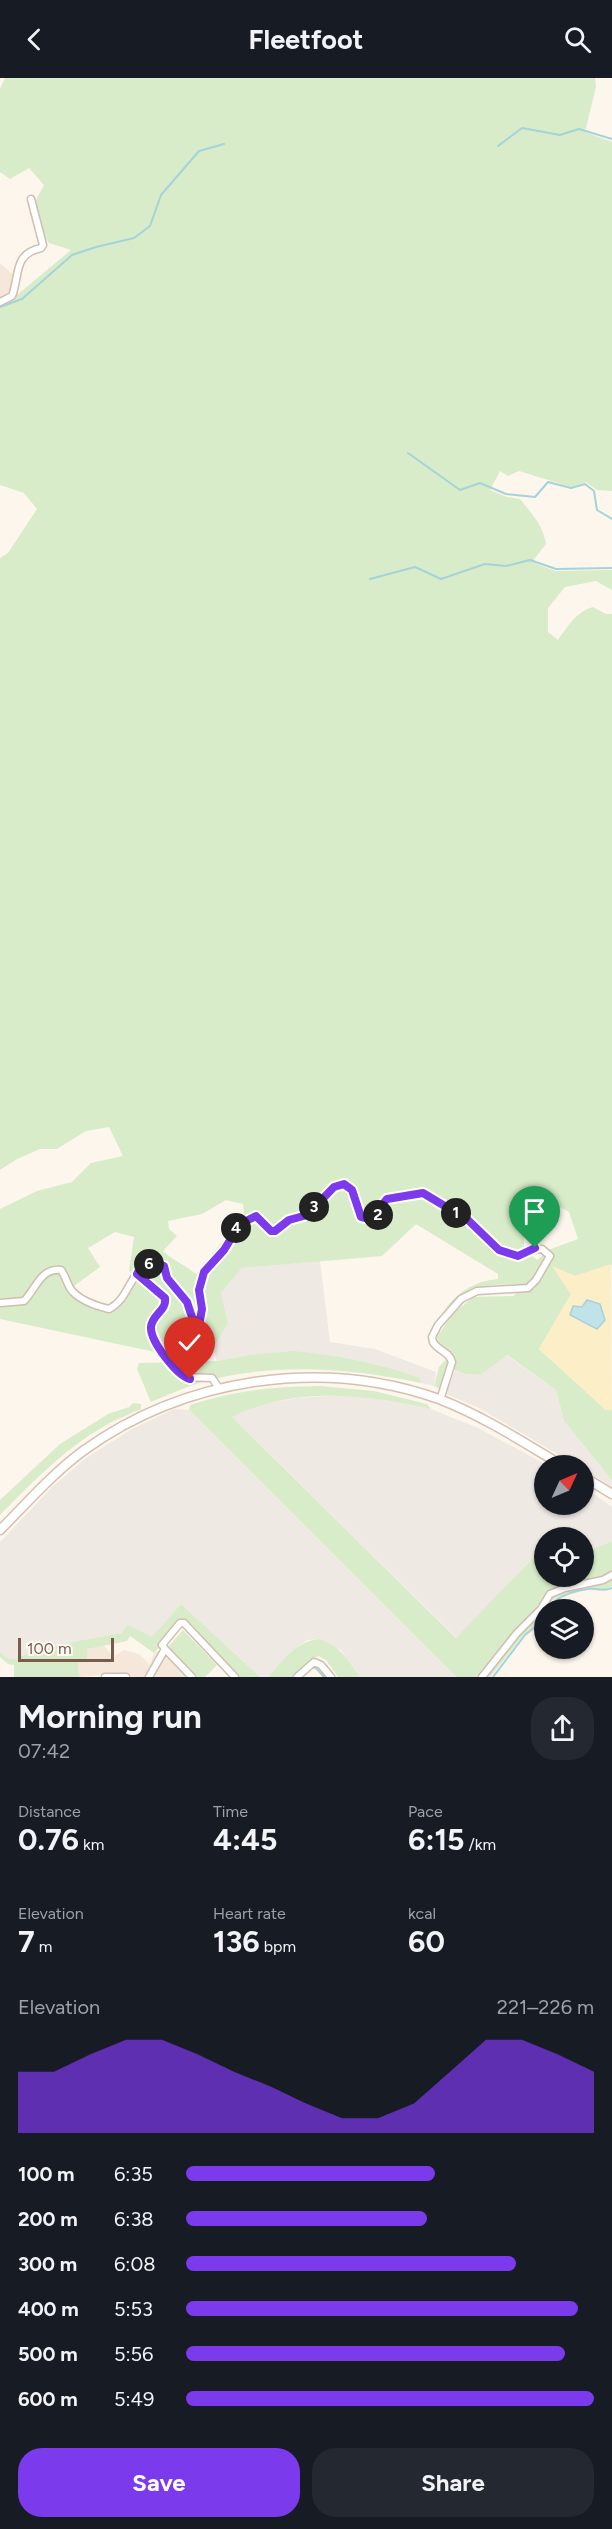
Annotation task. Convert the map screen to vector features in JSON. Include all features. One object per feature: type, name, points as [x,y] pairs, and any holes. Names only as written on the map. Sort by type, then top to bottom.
[{"type":"street","points":[[0,302],[12,296],[16,274],[26,255],[43,245],[31,199]]},
{"type":"street","points":[[0,1304],[24,1301],[39,1279],[53,1269],[61,1270],[74,1292],[91,1304],[109,1309],[116,1306],[139,1268],[154,1263],[164,1266],[171,1285],[187,1302],[191,1318],[200,1320],[202,1309],[199,1290],[204,1272],[224,1250],[240,1224],[253,1216],[256,1216],[271,1231],[275,1231],[289,1220],[307,1215],[334,1187],[344,1184],[352,1190],[361,1217],[367,1219],[377,1216],[387,1199],[419,1193],[429,1195],[439,1204],[468,1220],[499,1250],[518,1256],[526,1251],[542,1249],[550,1256],[536,1280],[528,1288],[477,1291],[460,1299],[443,1319],[434,1332],[433,1342],[437,1348],[449,1355],[452,1362],[440,1400]]},
{"type":"street","points":[[137,1274],[165,1298],[164,1308],[155,1317],[151,1327],[152,1336],[160,1349],[184,1377],[212,1377],[219,1388]]},
{"type":"street","points":[[0,1530],[61,1469],[104,1437],[151,1412],[219,1388],[260,1381],[301,1378],[342,1379],[382,1385],[440,1400],[489,1422],[544,1455]]},
{"type":"street","points":[[594,1483],[612,1494]]},
{"type":"street","points":[[482,1677],[517,1633],[541,1609],[550,1594],[565,1588],[603,1580],[612,1575]]},
{"type":"street","points":[[192,1677],[162,1645],[180,1623],[184,1623],[235,1677]]},
{"type":"street","points":[[149,1677],[165,1649]]},
{"type":"street","points":[[297,1677],[314,1662],[321,1665],[331,1677]]},
{"type":"street","points":[[105,1677],[126,1677]]},
{"type":"shaded area","points":[[0,263],[20,281],[12,299],[0,303]]},
{"type":"shaded area","points":[[320,1261],[330,1342],[375,1349],[436,1372],[434,1386],[421,1383],[420,1378],[249,1355],[217,1361],[213,1348],[228,1324],[221,1293],[242,1268]]},
{"type":"shaded area","points":[[506,1355],[556,1390],[564,1421],[592,1455],[559,1455],[479,1408],[446,1394],[455,1370],[465,1374],[481,1375]]},
{"type":"shaded area","points":[[345,1395],[383,1398],[431,1409],[478,1428],[534,1458],[534,1515],[594,1515],[594,1494],[612,1507],[612,1541],[594,1548],[594,1527],[534,1527],[534,1558],[457,1638],[232,1417],[253,1406],[297,1398]]},
{"type":"shaded area","points":[[174,1409],[189,1410],[456,1677],[360,1677],[341,1650],[319,1639],[307,1640],[268,1677],[260,1677],[181,1604],[152,1638],[122,1633],[77,1641],[15,1659],[7,1658],[0,1651],[0,1542],[53,1486],[86,1458],[132,1429]]},
{"type":"shaded area","points":[[594,1458],[612,1480],[612,1487],[594,1476]]},
{"type":"shaded area","points":[[104,1645],[113,1657],[124,1650],[139,1654],[150,1665],[154,1653],[168,1647],[197,1677],[133,1677],[124,1673],[79,1677],[78,1663],[87,1660],[86,1649]]},
{"type":"green space","points":[[5,78],[595,78],[596,87],[585,132],[612,142],[612,491],[597,490],[586,482],[571,487],[519,471],[508,476],[500,471],[490,490],[507,497],[520,499],[540,525],[546,544],[532,562],[555,571],[612,570],[612,590],[596,581],[565,587],[548,608],[548,632],[558,640],[577,616],[593,607],[606,614],[612,614],[612,1265],[575,1276],[553,1267],[571,1294],[539,1349],[606,1410],[612,1410],[612,1480],[594,1455],[564,1421],[556,1390],[507,1355],[481,1375],[465,1374],[448,1367],[440,1389],[434,1386],[439,1367],[452,1353],[438,1343],[437,1337],[453,1313],[474,1297],[514,1296],[523,1285],[479,1288],[461,1297],[443,1312],[466,1289],[481,1282],[498,1279],[498,1274],[416,1224],[382,1256],[242,1268],[221,1293],[228,1324],[213,1348],[200,1351],[155,1352],[0,1319],[0,1209],[37,1191],[72,1182],[91,1163],[123,1156],[109,1127],[86,1131],[57,1149],[40,1149],[17,1159],[0,1170],[0,558],[8,553],[37,509],[24,493],[0,485],[0,303],[12,299],[71,250],[49,243],[29,213],[44,185],[29,168],[10,179],[0,172],[0,89]],"holes":[[[226,1200],[243,1204],[244,1214],[196,1274],[163,1251],[177,1236],[169,1229],[168,1221],[202,1214]],[[547,1200],[569,1212],[578,1239],[548,1250],[537,1260],[524,1250],[524,1236],[536,1212],[530,1209]],[[115,1232],[134,1237],[129,1271],[136,1278],[124,1302],[118,1308],[106,1311],[93,1306],[74,1286],[100,1267],[88,1248]]]},
{"type":"green space","points":[[293,1351],[373,1364],[420,1378],[421,1383],[340,1371],[284,1370],[230,1376],[203,1382],[151,1402],[137,1369],[139,1363],[217,1361]]},
{"type":"green space","points":[[320,1386],[374,1391],[427,1404],[431,1409],[356,1397],[305,1397],[256,1407],[232,1417],[456,1638],[534,1558],[534,1587],[594,1587],[594,1548],[612,1541],[612,1586],[604,1590],[587,1588],[555,1599],[534,1599],[534,1627],[523,1636],[490,1677],[456,1677],[189,1410],[190,1405],[207,1400],[270,1388]]},
{"type":"green space","points":[[133,1403],[141,1404],[141,1409],[107,1424],[88,1436],[48,1468],[0,1515],[0,1500],[60,1444],[108,1414],[129,1407]]},
{"type":"green space","points":[[181,1604],[260,1677],[238,1677],[183,1618],[154,1653],[130,1636],[127,1641],[87,1649],[87,1660],[78,1663],[79,1677],[14,1677],[14,1665],[8,1664],[0,1657],[0,1651],[7,1658],[15,1659],[77,1641],[122,1633],[128,1625],[152,1637]]},
{"type":"green space","points":[[183,1630],[217,1665],[205,1677],[197,1677],[168,1647]]},
{"type":"green space","points":[[319,1639],[338,1649],[360,1677],[338,1677],[326,1660],[319,1656],[313,1658],[293,1677],[268,1677],[297,1648]]},
{"type":"sand","points":[[611,1264],[612,1410],[606,1410],[539,1349],[571,1294],[552,1266],[575,1276]]},
{"type":"water","points":[[587,1300],[600,1304],[605,1320],[597,1329],[570,1315],[573,1306],[582,1307]]},
{"type":"waterway","points":[[498,146],[522,128],[560,135],[579,129],[612,139]]},
{"type":"waterway","points":[[0,307],[22,299],[72,255],[134,238],[150,226],[161,195],[199,151],[224,144]]},
{"type":"waterway","points":[[408,453],[460,490],[480,483],[506,494],[535,497],[548,482],[571,488],[585,484],[594,491],[597,510],[612,519]]},
{"type":"waterway","points":[[370,579],[415,567],[441,579],[485,564],[506,566],[530,560],[556,569],[612,568]]},
{"type":"waterway","points":[[558,1599],[579,1590],[612,1588]]},
{"type":"waterway","points":[[493,1677],[525,1635],[534,1628]]},
{"type":"waterway","points":[[312,1667],[324,1677]]},
{"type":"route","points":[[190,1379],[179,1374],[152,1336],[151,1327],[155,1317],[164,1308],[166,1302],[162,1294],[137,1274],[139,1268],[154,1263],[164,1266],[171,1285],[187,1302],[191,1318],[200,1320],[202,1309],[199,1290],[204,1272],[224,1250],[240,1224],[253,1216],[256,1216],[271,1231],[275,1231],[289,1220],[307,1215],[334,1187],[344,1184],[352,1190],[361,1217],[373,1219],[387,1199],[423,1193],[468,1220],[493,1247],[499,1250],[518,1256],[535,1248]]}]
